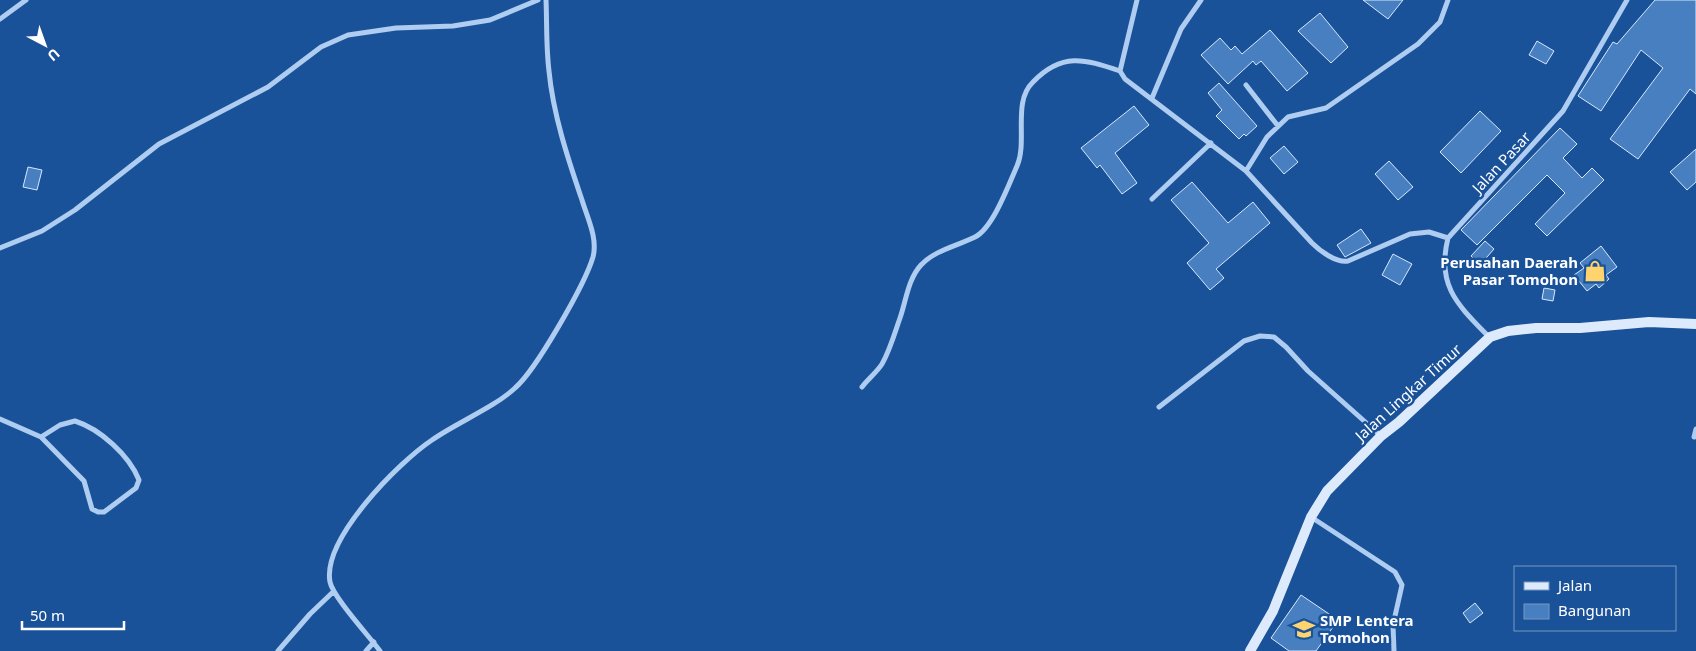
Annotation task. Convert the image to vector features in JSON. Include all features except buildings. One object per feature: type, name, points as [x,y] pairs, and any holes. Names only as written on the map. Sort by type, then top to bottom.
[{"type":"main road","name":"Jalan Lingkar Timur","points":[[1250,651],[1273,611],[1311,517],[1327,491],[1381,436],[1399,422],[1490,337],[1508,330],[1536,328],[1580,328],[1649,322],[1696,324]]},
{"type":"street","points":[[0,19],[26,0]]},
{"type":"street","points":[[0,248],[42,232],[76,210],[159,144],[268,87],[321,47],[348,35],[396,28],[453,26],[481,21],[500,16],[538,0]]},
{"type":"street","points":[[380,651],[333,592],[329,574],[332,556],[341,538],[355,517],[401,463],[430,441],[508,394],[520,383],[546,347],[591,263],[594,238],[570,164],[549,72],[546,0]]},
{"type":"street","points":[[1120,71],[1137,0]]},
{"type":"street","points":[[1152,98],[1181,30],[1201,0]]},
{"type":"street","points":[[1246,171],[1257,150],[1288,117],[1326,108],[1411,49],[1440,22],[1448,0]]},
{"type":"street","name":"Jalan Pasar","points":[[1448,238],[1563,111],[1627,0]]},
{"type":"street","points":[[862,387],[882,364],[911,283],[922,264],[950,246],[975,237],[990,220],[1020,159],[1022,113],[1025,95],[1031,83],[1046,70],[1068,60],[1097,63],[1120,71],[1125,79],[1246,171],[1312,243],[1324,253],[1340,260],[1348,261],[1410,234],[1429,232],[1448,238],[1443,259],[1446,279],[1459,305],[1490,337]]},
{"type":"street","points":[[1246,85],[1278,126]]},
{"type":"street","points":[[1152,200],[1211,143]]},
{"type":"street","points":[[1159,407],[1244,341],[1260,336],[1274,337],[1308,371],[1381,436]]},
{"type":"street","points":[[0,419],[41,437],[84,481],[91,507],[96,512],[108,510],[137,486],[139,480],[137,474],[119,452],[99,432],[88,425],[75,421],[67,422],[41,437]]},
{"type":"street","points":[[1694,437],[1696,429]]},
{"type":"street","points":[[1311,517],[1395,572],[1402,585],[1393,618],[1394,651]]},
{"type":"street","points":[[278,651],[333,592]]},
{"type":"street","points":[[366,651],[374,642]]},
{"type":"place","name":"Perusahan Daerah Pasar Tomohon","points":[[1595,271]]},
{"type":"place","name":"SMP Lentera Tomohon","points":[[1304,629]]}]
